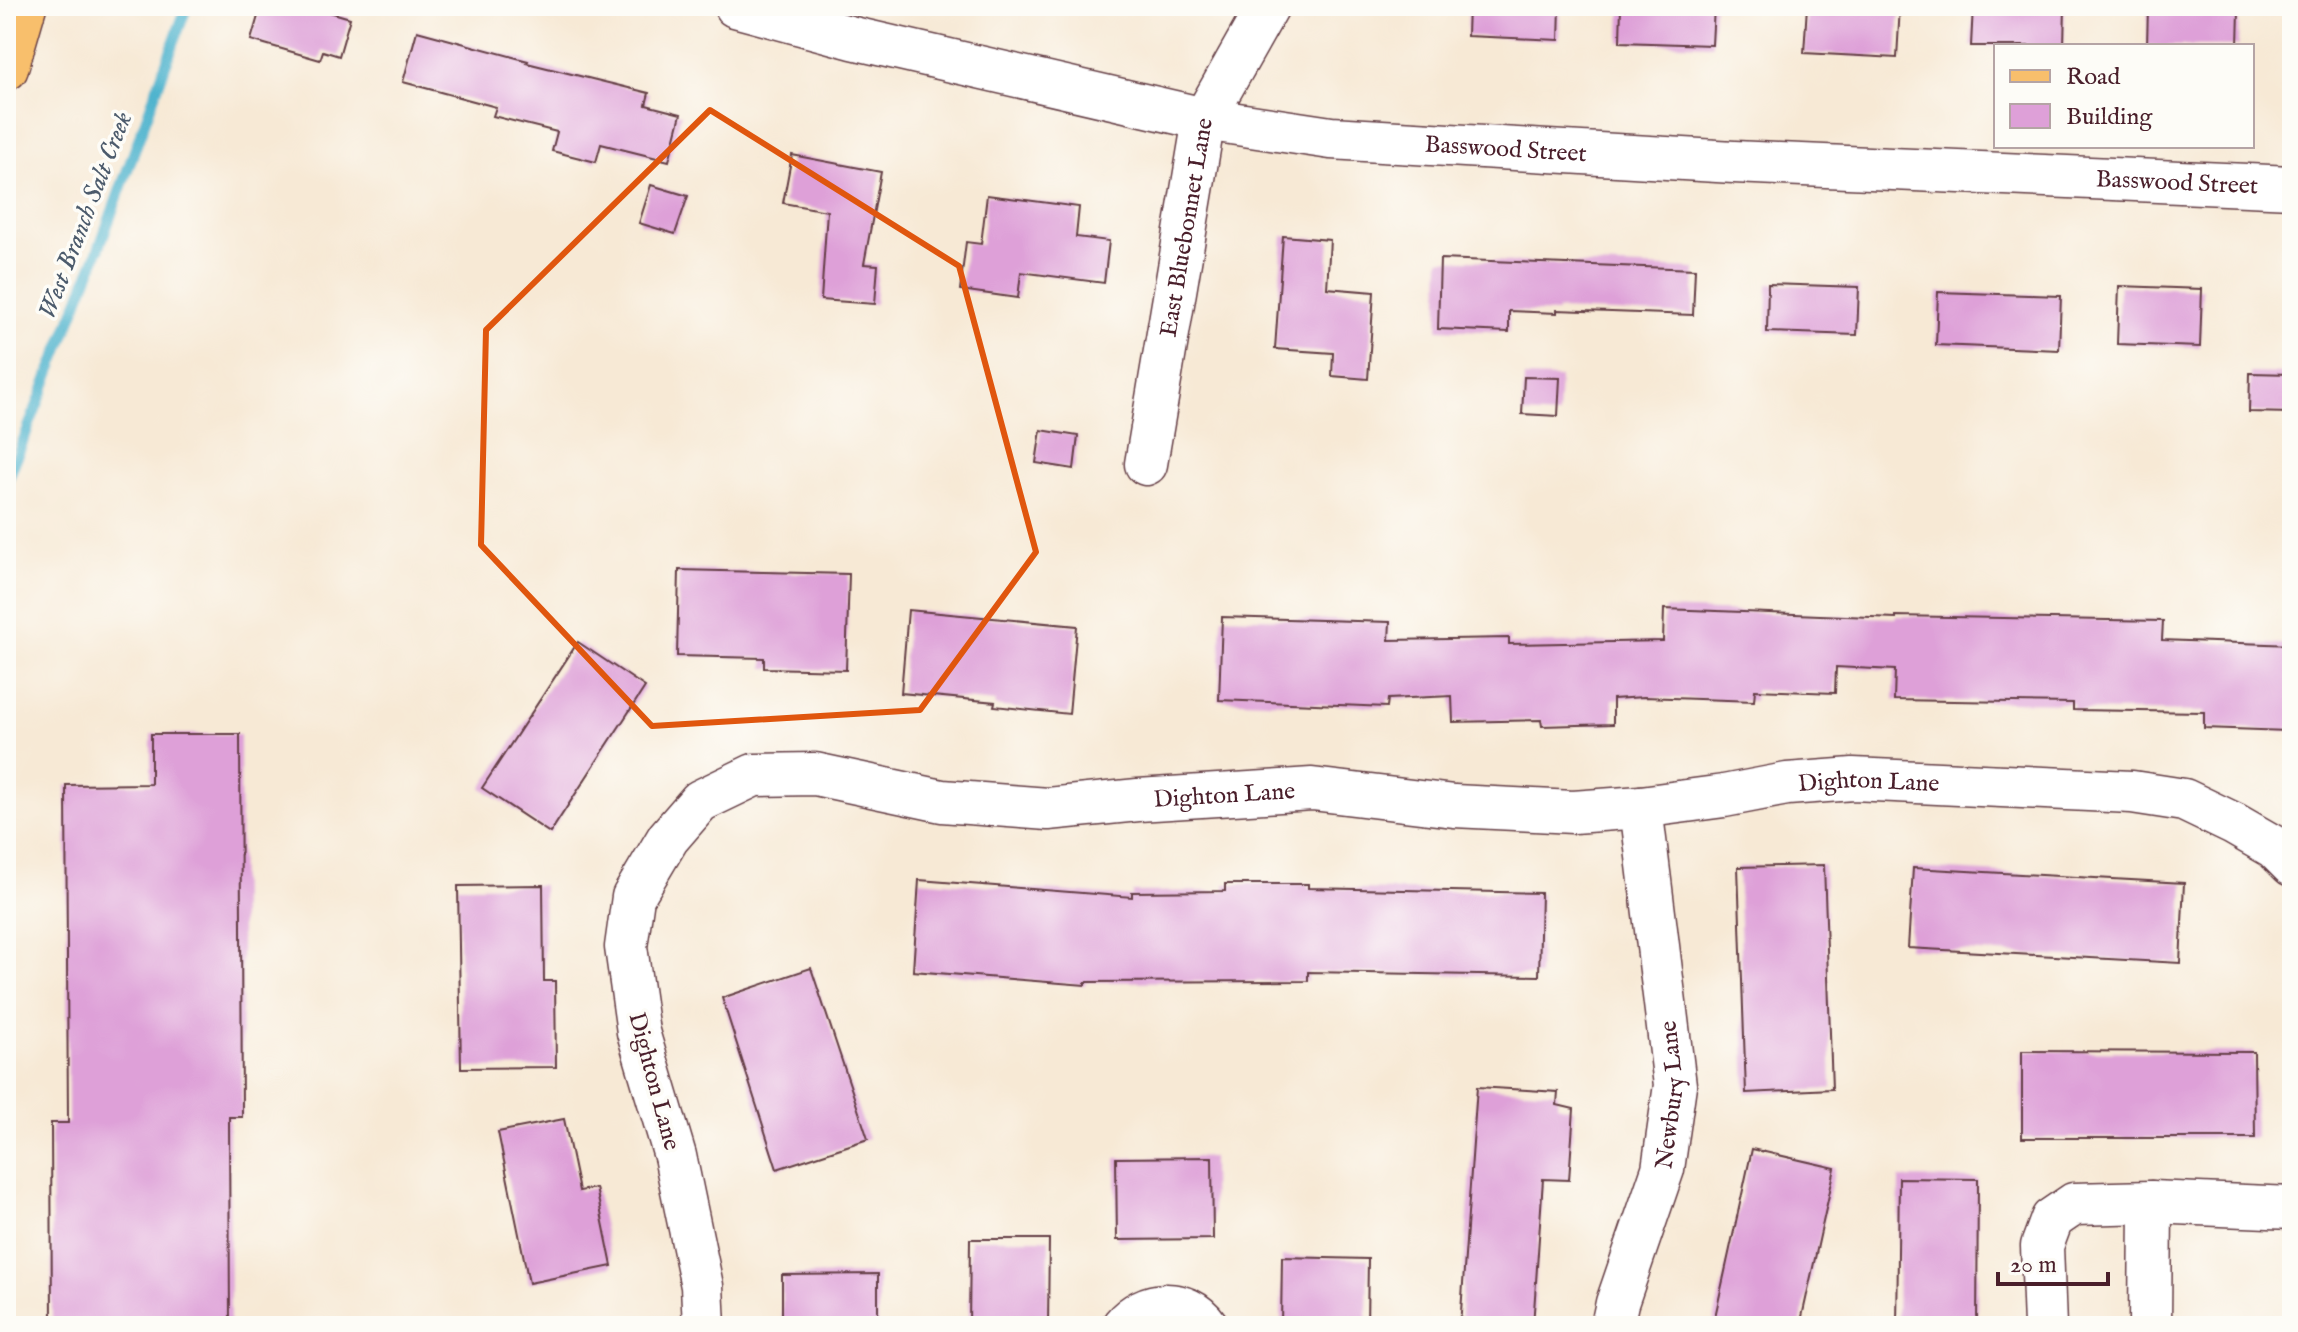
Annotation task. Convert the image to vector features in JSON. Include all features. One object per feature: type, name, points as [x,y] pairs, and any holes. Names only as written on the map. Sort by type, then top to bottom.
[{"type":"main road","points":[[6,68],[24,6]]},
{"type":"street","name":"Basswood Street","points":[[735,6],[853,38],[1204,119],[1331,138],[1766,164],[2292,187]]},
{"type":"street","name":"East Bluebonnet Lane","points":[[1146,464],[1204,119],[1268,6]]},
{"type":"street","name":"Dighton Lane","points":[[704,1326],[702,1286],[675,1156],[638,1032],[626,947],[633,897],[668,838],[700,801],[754,775],[815,774],[942,801],[1048,809],[1312,789],[1454,806],[1573,812],[1641,807],[1787,784],[1853,779],[2132,792],[2184,800],[2274,847],[2292,865]]},
{"type":"street","name":"Newbury Lane","points":[[1612,1326],[1663,1169],[1675,1085],[1641,807]]},
{"type":"street","points":[[2045,1326],[2042,1246],[2052,1219],[2074,1204],[2151,1202],[2292,1208]]},
{"type":"street","points":[[2150,1326],[2151,1202]]},
{"type":"street","points":[[1123,1326],[1138,1312],[1154,1305],[1172,1305],[1189,1310],[1207,1326]]},
{"type":"highlighted area","points":[[710,110],[959,266],[1036,552],[920,710],[652,726],[481,545],[486,330]]},
{"type":"building","points":[[261,6],[309,6],[350,18],[339,56],[323,51],[320,60],[251,40]]},
{"type":"building","points":[[1468,6],[1560,6],[1559,40],[1467,36]]},
{"type":"building","points":[[1621,6],[1714,6],[1712,45],[1620,42]]},
{"type":"building","points":[[1807,6],[1900,6],[1897,58],[1804,53]]},
{"type":"building","points":[[1973,6],[2065,6],[2064,44],[1971,46]]},
{"type":"building","points":[[2148,7],[2239,10],[2238,44],[2147,44]]},
{"type":"building","points":[[417,31],[527,63],[649,93],[646,105],[681,114],[669,161],[601,144],[596,162],[552,151],[557,132],[493,116],[496,107],[403,82]]},
{"type":"building","points":[[792,155],[881,172],[864,264],[878,265],[875,304],[821,300],[827,211],[783,203]]},
{"type":"building","points":[[651,185],[688,196],[675,234],[639,223]]},
{"type":"building","points":[[987,195],[1079,207],[1076,237],[1109,241],[1104,283],[1021,272],[1018,298],[960,290],[966,242],[981,244]]},
{"type":"building","points":[[1283,236],[1330,240],[1327,288],[1374,292],[1368,379],[1332,376],[1333,353],[1275,349]]},
{"type":"building","points":[[1440,259],[1695,269],[1693,315],[1509,311],[1509,332],[1438,329]]},
{"type":"building","points":[[1768,284],[1859,287],[1857,335],[1767,332]]},
{"type":"building","points":[[2119,286],[2202,289],[2200,347],[2117,344]]},
{"type":"building","points":[[1938,292],[2061,296],[2059,350],[1936,345]]},
{"type":"building","points":[[2250,373],[2292,374],[2291,413],[2249,412]]},
{"type":"building","points":[[1524,377],[1560,378],[1558,416],[1522,414]]},
{"type":"building","points":[[1041,430],[1078,436],[1074,469],[1036,463]]},
{"type":"building","points":[[679,570],[849,574],[846,670],[764,668],[764,658],[677,656]]},
{"type":"building","points":[[1664,609],[1896,618],[2163,621],[2162,640],[2292,645],[2292,727],[2288,727],[2288,731],[2204,728],[2204,712],[2073,710],[2073,703],[1894,700],[1895,670],[1836,667],[1835,693],[1755,690],[1754,701],[1644,697],[1613,699],[1613,724],[1542,726],[1541,720],[1453,722],[1452,696],[1388,699],[1387,707],[1219,700],[1222,617],[1390,622],[1389,640],[1509,638],[1509,644],[1663,641]]},
{"type":"building","points":[[908,610],[1077,626],[1069,714],[994,706],[995,702],[901,693]]},
{"type":"building","points":[[578,642],[645,687],[550,833],[482,788]]},
{"type":"building","points":[[151,734],[240,734],[242,1117],[229,1117],[230,1326],[52,1326],[51,1123],[68,1123],[66,785],[151,784]]},
{"type":"building","points":[[1824,865],[1832,1089],[1746,1093],[1738,867]]},
{"type":"building","points":[[1913,868],[2184,883],[2180,963],[1908,948]]},
{"type":"building","points":[[919,880],[1132,897],[1132,892],[1225,891],[1225,884],[1541,893],[1539,976],[1308,972],[1308,981],[1085,982],[1085,985],[913,971]]},
{"type":"building","points":[[543,885],[544,981],[555,981],[556,1067],[461,1068],[458,886]]},
{"type":"building","points":[[811,968],[868,1139],[777,1169],[722,998]]},
{"type":"building","points":[[2022,1051],[2254,1052],[2255,1138],[2022,1138]]},
{"type":"building","points":[[1477,1087],[1558,1092],[1557,1105],[1574,1109],[1569,1180],[1543,1179],[1533,1326],[1460,1326]]},
{"type":"building","points":[[564,1119],[579,1191],[596,1188],[612,1266],[529,1283],[498,1132]]},
{"type":"building","points":[[1752,1149],[1835,1168],[1800,1326],[1713,1326]]},
{"type":"building","points":[[1212,1157],[1213,1239],[1117,1240],[1116,1158]]},
{"type":"building","points":[[1899,1178],[1978,1179],[1977,1326],[1897,1326]]},
{"type":"building","points":[[970,1239],[1049,1239],[1048,1326],[969,1326]]},
{"type":"building","points":[[1282,1257],[1368,1259],[1367,1326],[1281,1326]]},
{"type":"building","points":[[878,1274],[878,1326],[782,1326],[782,1275]]},
{"type":"waterway","name":"West Branch Salt Creek","points":[[6,484],[95,259],[187,6]]}]
